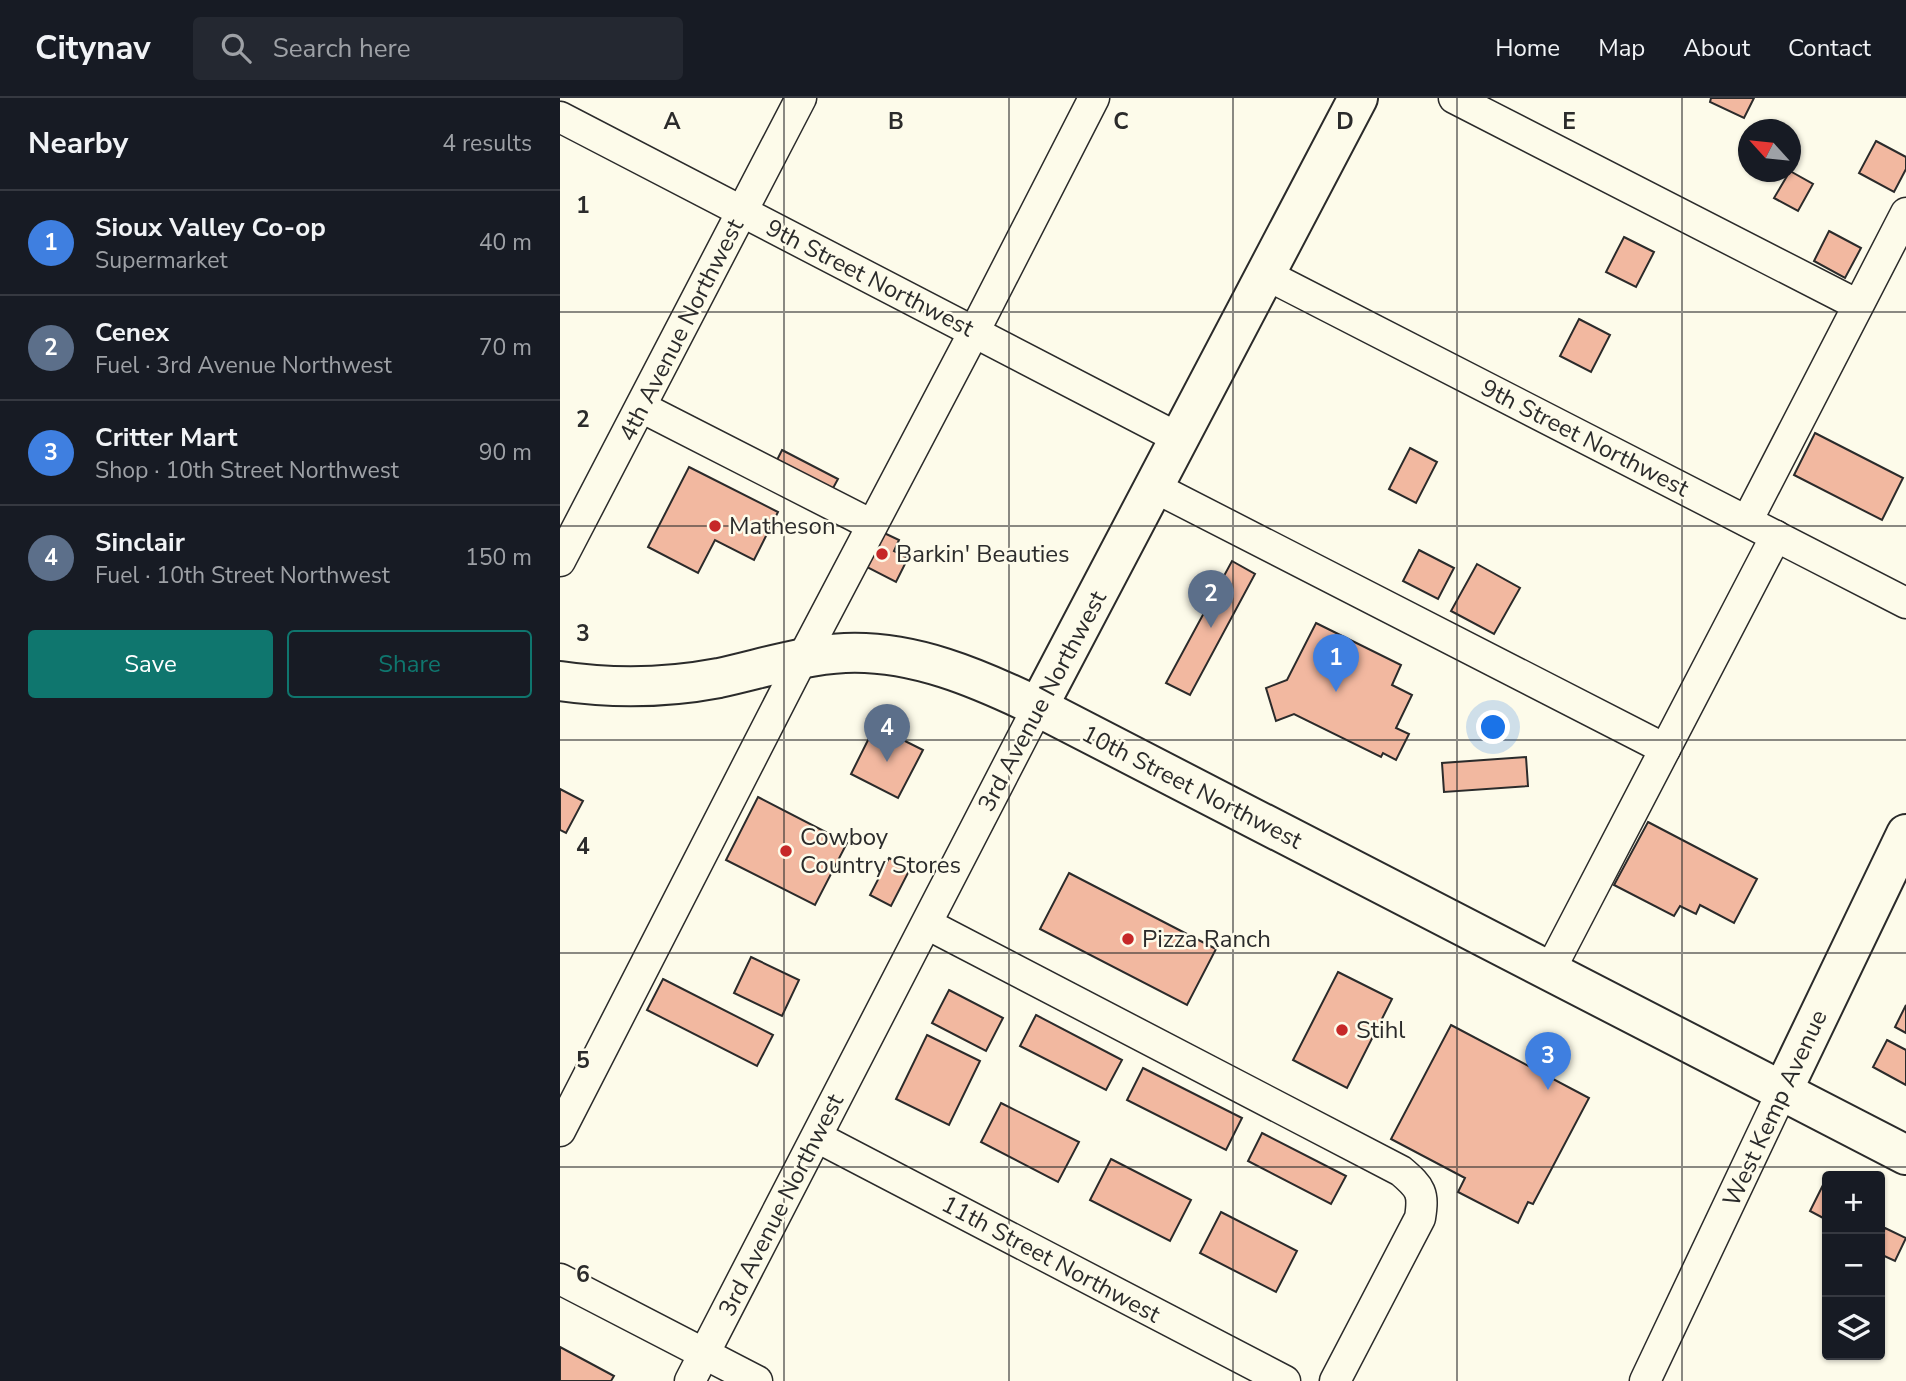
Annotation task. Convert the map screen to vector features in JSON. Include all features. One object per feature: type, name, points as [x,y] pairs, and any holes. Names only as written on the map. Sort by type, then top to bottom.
[{"type":"main road","name":"3rd Avenue Northwest","points":[[1038,707],[1358,98]]},
{"type":"main road","name":"10th Street Northwest","points":[[560,681],[628,687],[670,685],[717,678],[802,659],[865,653],[929,664],[993,685],[1906,1155]]},
{"type":"main road","name":"West Kemp Avenue","points":[[1782,1092],[1906,834]]},
{"type":"street","name":"4th Avenue Northwest","points":[[560,561],[801,98]]},
{"type":"street","points":[[560,1131],[1094,98]]},
{"type":"street","points":[[1454,98],[1858,305]]},
{"type":"street","name":"9th Street Northwest","points":[[560,117],[1180,439]]},
{"type":"street","points":[[1747,521],[1906,213]]},
{"type":"street","name":"9th Street Northwest","points":[[1265,274],[1906,603]]},
{"type":"street","points":[[641,407],[872,525]]},
{"type":"street","points":[[1154,487],[1665,749]]},
{"type":"street","points":[[1549,972],[1776,536]]},
{"type":"street","name":"3rd Avenue Northwest","points":[[690,1381],[1038,707]]},
{"type":"street","points":[[927,924],[1401,1171],[1413,1181],[1420,1190],[1423,1201],[1420,1219],[1335,1381]]},
{"type":"street","name":"West Kemp Avenue","points":[[1645,1381],[1782,1092]]},
{"type":"street","name":"11th Street Northwest","points":[[817,1137],[1285,1381]]},
{"type":"street","points":[[560,1279],[757,1381]]},
{"type":"building","points":[[1711,98],[1754,98],[1744,118],[1710,102]]},
{"type":"building","points":[[1876,141],[1906,157],[1906,169],[1894,192],[1859,173]]},
{"type":"building","points":[[1801,177],[1813,184],[1798,211],[1774,198],[1783,182],[1801,182]]},
{"type":"building","points":[[1829,231],[1861,248],[1845,278],[1814,261]]},
{"type":"building","points":[[1624,237],[1654,252],[1636,287],[1606,272]]},
{"type":"building","points":[[1579,319],[1610,335],[1591,372],[1560,356]]},
{"type":"building","points":[[1815,433],[1903,478],[1882,520],[1794,475]]},
{"type":"building","points":[[1410,448],[1437,462],[1416,503],[1389,489]]},
{"type":"building","points":[[782,450],[838,479],[820,512],[765,484]]},
{"type":"building","name":"Matheson","points":[[689,467],[778,512],[754,560],[715,540],[698,573],[648,547]]},
{"type":"building","name":"Barkin' Beauties","points":[[882,532],[899,540],[894,551],[908,558],[896,582],[859,563]]},
{"type":"building","points":[[1419,550],[1454,568],[1438,599],[1403,581]]},
{"type":"building","points":[[1232,561],[1255,574],[1190,695],[1166,683]]},
{"type":"building","points":[[1477,564],[1520,588],[1494,634],[1451,611]]},
{"type":"building","points":[[1316,623],[1401,665],[1392,685],[1412,695],[1396,728],[1409,734],[1396,760],[1383,753],[1381,757],[1294,714],[1276,721],[1266,688],[1287,680]]},
{"type":"building","points":[[875,726],[923,750],[898,798],[851,774]]},
{"type":"building","points":[[1526,757],[1528,786],[1444,792],[1442,763]]},
{"type":"building","points":[[560,789],[583,801],[566,833],[560,830]]},
{"type":"building","name":"Cowboy Country Stores","points":[[758,797],[847,843],[815,905],[726,860]]},
{"type":"building","points":[[1648,822],[1757,879],[1734,923],[1700,905],[1696,914],[1680,906],[1674,916],[1614,885]]},
{"type":"building","points":[[889,858],[910,869],[891,906],[870,895]]},
{"type":"building","name":"Pizza Ranch","points":[[1069,873],[1216,949],[1187,1005],[1040,929]]},
{"type":"building","points":[[751,957],[799,980],[782,1016],[734,993]]},
{"type":"building","name":"Stihl","points":[[1338,972],[1392,999],[1347,1088],[1293,1060]]},
{"type":"building","points":[[663,979],[773,1035],[757,1066],[647,1010]]},
{"type":"building","points":[[949,990],[1003,1018],[986,1051],[932,1023]]},
{"type":"building","points":[[1906,1005],[1906,1033],[1895,1027]]},
{"type":"building","points":[[1036,1015],[1122,1060],[1106,1090],[1020,1046]]},
{"type":"building","points":[[1451,1025],[1589,1098],[1533,1204],[1528,1202],[1518,1223],[1458,1192],[1465,1178],[1391,1139]]},
{"type":"building","points":[[927,1035],[980,1061],[949,1125],[896,1099]]},
{"type":"building","points":[[1887,1040],[1906,1050],[1906,1085],[1873,1067]]},
{"type":"building","points":[[1143,1068],[1242,1118],[1226,1150],[1127,1100]]},
{"type":"building","points":[[1001,1103],[1079,1142],[1058,1182],[981,1142]]},
{"type":"building","points":[[1262,1133],[1346,1176],[1331,1204],[1248,1161]]},
{"type":"building","points":[[1111,1159],[1191,1200],[1170,1241],[1090,1200]]},
{"type":"building","points":[[1822,1187],[1822,1217],[1810,1211]]},
{"type":"building","points":[[1221,1212],[1297,1251],[1276,1292],[1200,1253]]},
{"type":"building","points":[[1885,1228],[1906,1238],[1895,1261],[1885,1256]]},
{"type":"building","points":[[560,1347],[614,1376],[611,1381],[560,1381]]},
{"type":"place","name":"Matheson","points":[[715,526]]},
{"type":"place","name":"Barkin' Beauties","points":[[882,554]]},
{"type":"place","name":"Cenex","points":[[1211,628]]},
{"type":"place","name":"Sioux Valley Co-op","points":[[1336,692]]},
{"type":"place","name":"Sinclair","points":[[887,762]]},
{"type":"place","name":"Cowboy Country Stores","points":[[786,851]]},
{"type":"place","name":"Pizza Ranch","points":[[1128,939]]},
{"type":"place","name":"Stihl","points":[[1342,1030]]},
{"type":"place","name":"Critter Mart","points":[[1548,1090]]}]
